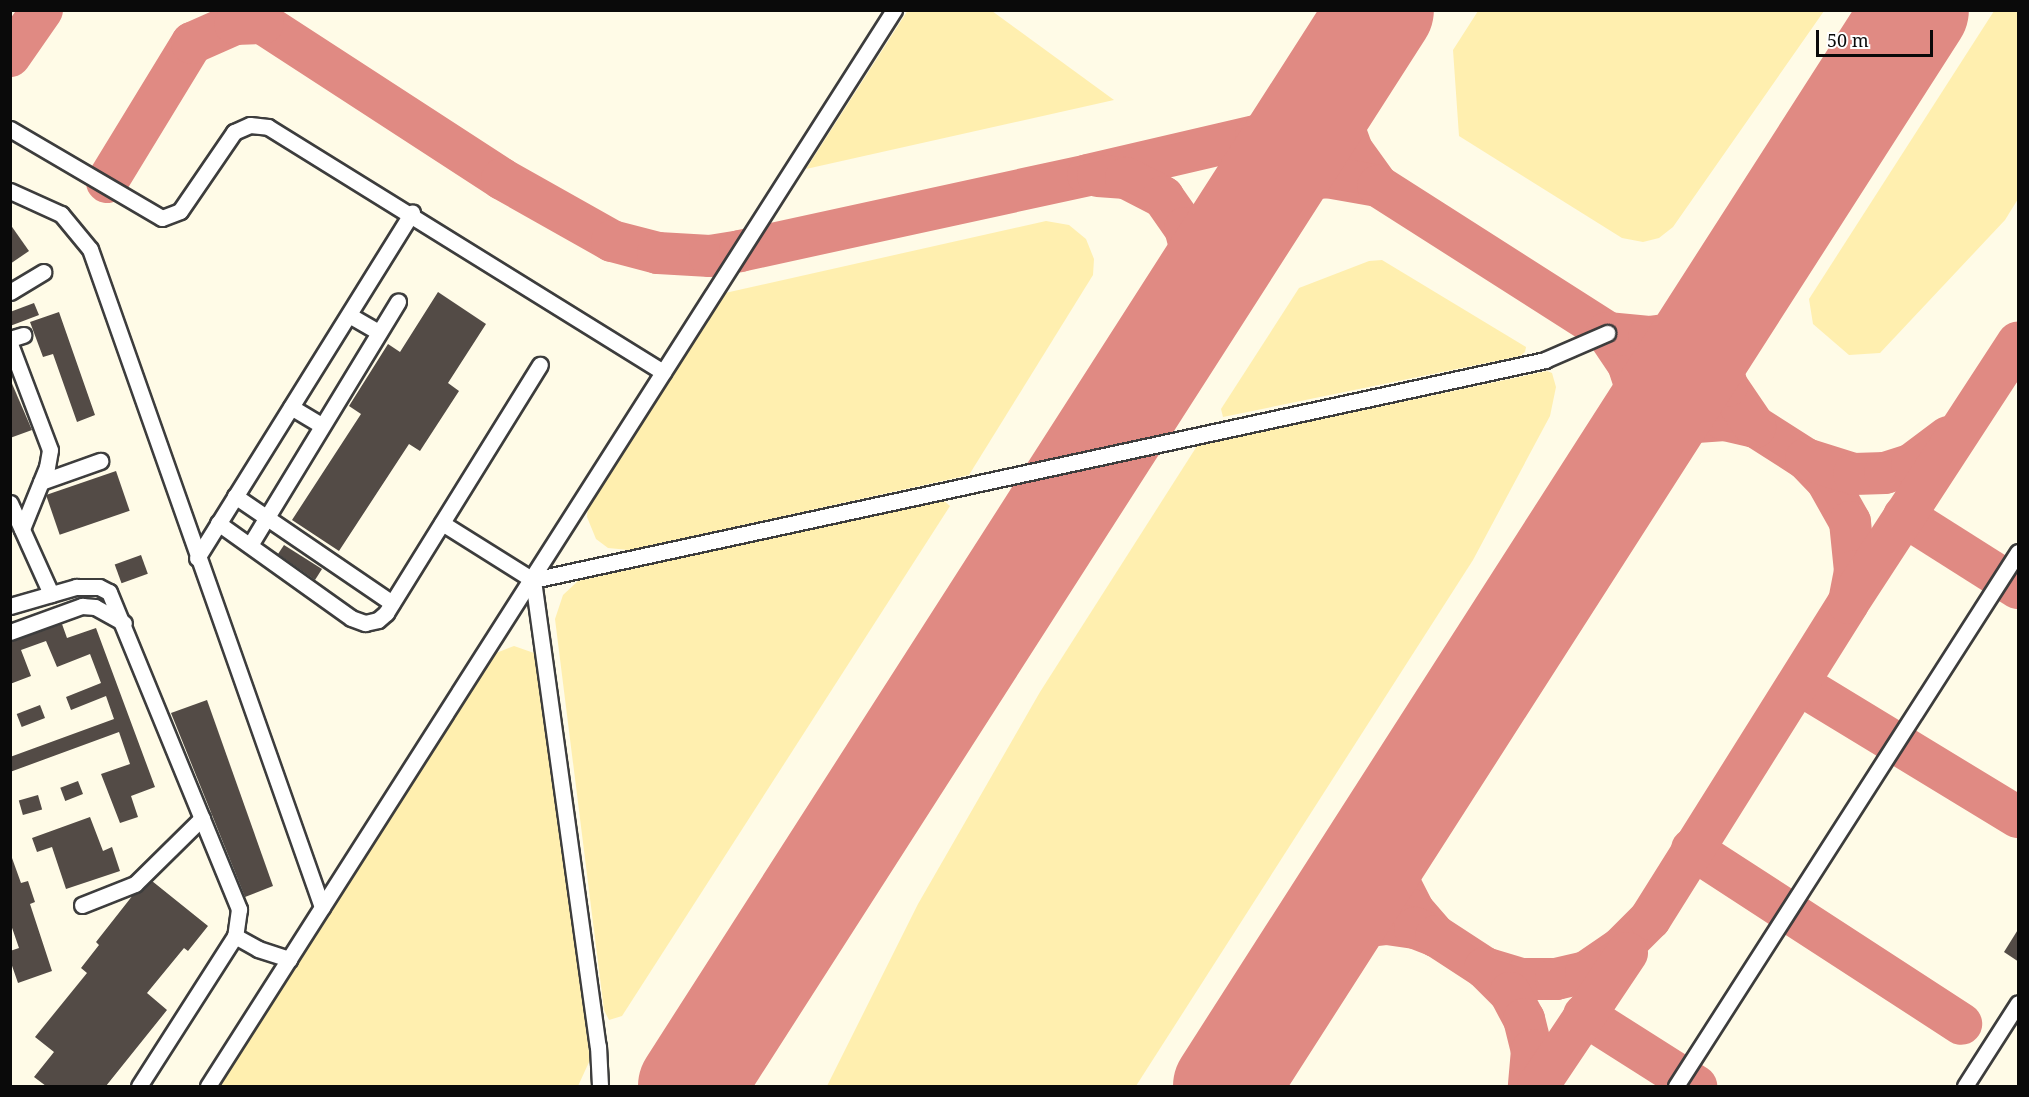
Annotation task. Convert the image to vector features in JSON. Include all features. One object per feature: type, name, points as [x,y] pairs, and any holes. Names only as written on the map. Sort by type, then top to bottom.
[{"type":"lane","points":[[208,1086],[533,580],[894,10]]},
{"type":"lane","points":[[10,129],[162,218],[180,211],[227,139],[250,125],[276,130],[663,372]]},
{"type":"lane","points":[[10,191],[61,214],[90,249],[196,558],[322,907]]},
{"type":"lane","points":[[196,558],[412,213]]},
{"type":"lane","points":[[10,292],[43,272]]},
{"type":"lane","points":[[250,545],[398,302]]},
{"type":"lane","points":[[349,315],[379,332]]},
{"type":"lane","points":[[442,523],[533,580],[1545,360],[1607,333]]},
{"type":"lane","points":[[15,339],[49,441],[49,459],[22,529]]},
{"type":"lane","points":[[218,523],[358,621],[378,620],[392,603],[540,365]]},
{"type":"lane","points":[[291,407],[321,425]]},
{"type":"lane","points":[[41,482],[100,461]]},
{"type":"lane","points":[[235,496],[392,603]]},
{"type":"lane","points":[[10,503],[51,594]]},
{"type":"lane","points":[[1676,1086],[2019,552]]},
{"type":"lane","points":[[533,580],[598,1046],[600,1086]]},
{"type":"lane","points":[[124,623],[88,606],[16,630],[12,602],[99,587],[109,592],[124,623],[239,909],[235,936],[139,1086]]},
{"type":"lane","points":[[82,905],[135,884],[202,818]]},
{"type":"lane","points":[[235,936],[258,949],[289,959]]},
{"type":"lane","points":[[1965,1086],[2019,1003]]},
{"type":"sand","points":[[908,10],[992,11],[1114,100],[806,169]]},
{"type":"sand","points":[[1478,11],[1824,11],[1673,227],[1659,238],[1643,242],[1622,238],[1459,136],[1453,50]]},
{"type":"sand","points":[[1994,11],[2018,11],[2018,199],[2005,220],[1880,353],[1849,355],[1813,324],[1809,299]]},
{"type":"sand","points":[[1046,221],[1069,225],[1086,239],[1094,259],[1093,275],[969,475],[629,550],[608,548],[596,539],[587,517],[588,505],[725,293]]},
{"type":"sand","points":[[1382,260],[1526,347],[1525,352],[1520,356],[1223,417],[1221,409],[1299,288],[1369,261]]},
{"type":"sand","points":[[1547,371],[1552,373],[1556,387],[1550,416],[1473,560],[1136,1086],[827,1086],[918,904],[1040,692],[1197,446]]},
{"type":"sand","points":[[943,500],[950,506],[622,1016],[609,1020],[604,1010],[555,619],[563,595],[578,581]]},
{"type":"sand","points":[[514,646],[534,653],[541,665],[590,1060],[578,1086],[216,1086],[491,655]]},
{"type":"building","points":[[10,224],[29,251],[10,264]]},
{"type":"building","points":[[438,292],[486,324],[448,383],[459,391],[420,451],[409,444],[339,551],[292,520],[361,414],[349,406],[388,344],[400,352]]},
{"type":"building","points":[[34,303],[39,315],[10,326],[10,312]]},
{"type":"building","points":[[59,312],[95,415],[77,422],[53,354],[43,357],[30,322]]},
{"type":"building","points":[[10,379],[32,430],[10,438]]},
{"type":"building","points":[[116,471],[130,511],[60,535],[46,495]]},
{"type":"building","points":[[284,545],[322,569],[315,580],[278,554]]},
{"type":"building","points":[[141,555],[148,574],[122,583],[115,565]]},
{"type":"building","points":[[62,624],[67,638],[96,628],[155,787],[131,796],[138,817],[120,823],[101,774],[130,764],[119,732],[10,772],[10,757],[114,719],[106,696],[71,710],[66,697],[101,683],[90,654],[57,667],[46,641],[21,650],[31,676],[10,684],[10,641]]},
{"type":"building","points":[[207,700],[273,886],[245,897],[171,713]]},
{"type":"building","points":[[40,705],[45,718],[22,727],[17,714]]},
{"type":"building","points":[[78,781],[83,794],[65,801],[60,788]]},
{"type":"building","points":[[38,795],[42,809],[23,815],[19,801]]},
{"type":"building","points":[[90,817],[103,851],[112,847],[120,871],[66,889],[52,847],[37,852],[32,838]]},
{"type":"building","points":[[12,858],[21,883],[28,881],[35,902],[30,904],[52,971],[18,983],[10,960],[10,951],[19,948],[10,922]]},
{"type":"building","points":[[152,881],[208,926],[188,951],[184,948],[147,993],[167,1010],[106,1086],[46,1086],[34,1077],[54,1052],[35,1037],[87,973],[81,968],[99,945],[96,942],[133,895]]},
{"type":"building","points":[[2019,928],[2019,962],[2004,952]]},
{"type":"taxiway","points":[[10,56],[42,10]]},
{"type":"taxiway","points":[[242,10],[502,179],[612,241],[658,253],[710,256],[740,251],[1256,136],[1288,125],[1326,96]]},
{"type":"taxiway","points":[[107,182],[192,43],[235,24],[263,23]]},
{"type":"taxiway","points":[[1343,69],[1344,128],[1352,150],[1378,186]]},
{"type":"taxiway","points":[[1098,176],[1126,178],[1163,197],[1185,228],[1195,266],[1187,313]]},
{"type":"taxiway","points":[[1248,217],[1278,190],[1303,180],[1327,177],[1378,186],[1806,459],[1827,481],[1850,522],[1855,571],[1850,596]]},
{"type":"taxiway","points":[[1633,456],[1647,440],[1682,423],[1725,420],[1755,427],[1727,386],[1721,363],[1724,319],[1735,293]]},
{"type":"taxiway","points":[[1633,456],[1639,408],[1634,382],[1628,364],[1607,333],[1649,337],[1674,334],[1717,313],[1735,293]]},
{"type":"taxiway","points":[[1305,962],[1340,936],[1361,927],[1387,924],[1415,928],[1436,936],[1485,968],[1522,979],[1556,979],[1586,972],[1621,948],[1650,919],[1848,603],[2018,342]]},
{"type":"taxiway","points":[[1806,459],[1854,474],[1885,473],[1912,464],[1948,437]]},
{"type":"taxiway","points":[[1904,516],[2018,588]]},
{"type":"taxiway","points":[[1799,684],[2018,817]]},
{"type":"taxiway","points":[[1399,819],[1396,854],[1400,884],[1413,910],[1436,936]]},
{"type":"taxiway","points":[[1692,849],[1961,1024]]},
{"type":"taxiway","points":[[722,1086],[802,914]]},
{"type":"taxiway","points":[[1538,1086],[1627,953]]},
{"type":"taxiway","points":[[1485,968],[1510,993],[1524,1019],[1532,1050],[1529,1086]]},
{"type":"taxiway","points":[[1584,1015],[1696,1086]]},
{"type":"runway","points":[[691,1086],[1381,10]]},
{"type":"runway","points":[[1226,1086],[1916,10]]}]
